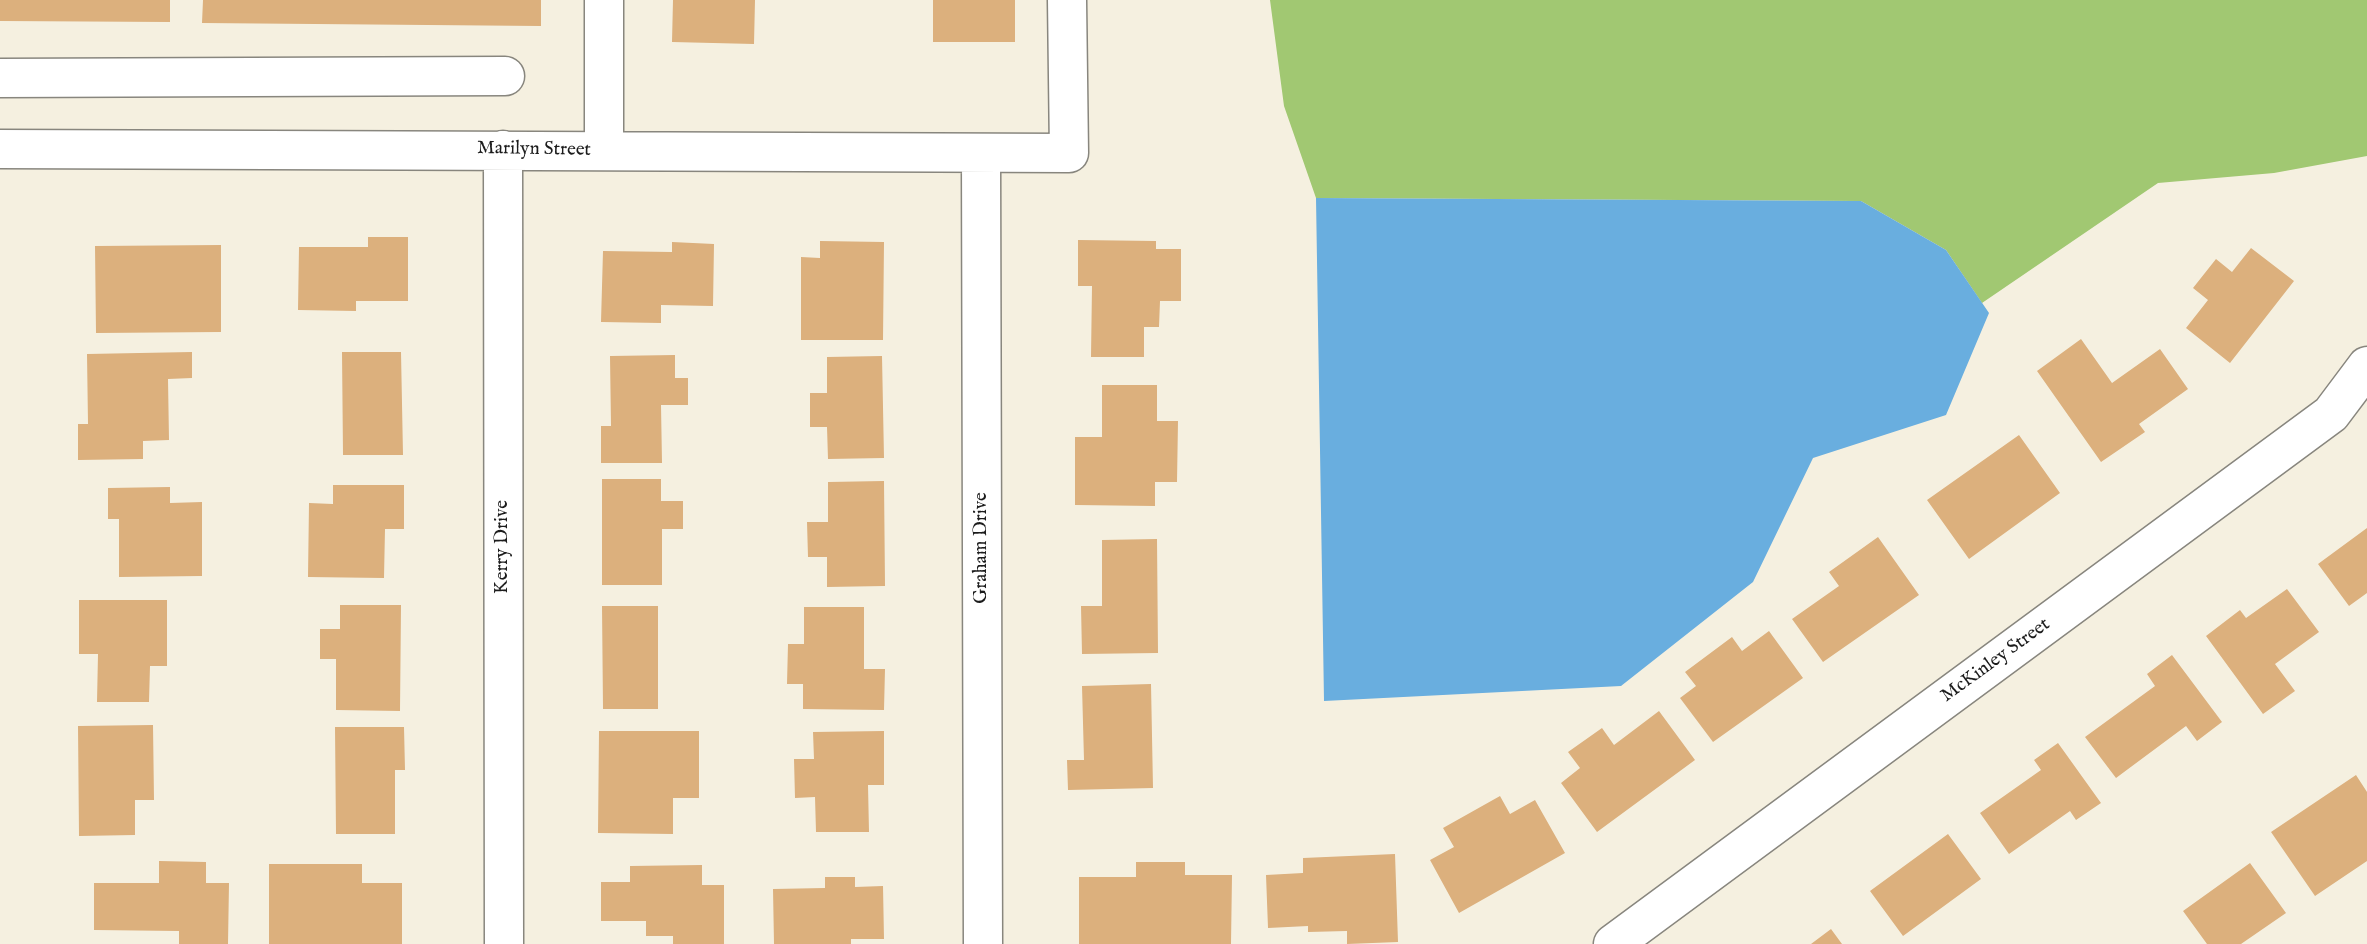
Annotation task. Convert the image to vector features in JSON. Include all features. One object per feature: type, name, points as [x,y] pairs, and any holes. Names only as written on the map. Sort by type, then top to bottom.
[{"type":"street","points":[[604,0],[604,151]]},
{"type":"street","name":"Marilyn Street","points":[[0,149],[1069,153],[1067,0]]},
{"type":"street","points":[[0,78],[505,76]]},
{"type":"street","name":"Kerry Drive","points":[[503,150],[504,944]]},
{"type":"street","name":"Graham Drive","points":[[981,153],[983,944]]},
{"type":"street","name":"McKinley Street","points":[[1613,944],[2331,414],[2367,366]]},
{"type":"green space","points":[[1270,0],[2367,0],[2367,156],[2274,173],[2158,183],[1982,303],[1946,250],[1861,201],[1316,198],[1284,106]]},
{"type":"water","points":[[1316,198],[1861,201],[1946,250],[1989,313],[1946,415],[1813,458],[1753,582],[1621,686],[1324,701]]},
{"type":"building","points":[[0,0],[170,0],[170,22],[0,21]]},
{"type":"building","points":[[203,0],[541,0],[541,26],[202,23]]},
{"type":"building","points":[[673,0],[755,0],[754,44],[672,42]]},
{"type":"building","points":[[933,0],[1015,0],[1015,42],[933,42]]},
{"type":"building","points":[[368,237],[408,237],[408,301],[356,301],[356,311],[298,310],[299,247],[368,247]]},
{"type":"building","points":[[1078,240],[1156,241],[1156,249],[1181,249],[1181,301],[1160,301],[1159,327],[1144,327],[1144,357],[1091,357],[1092,286],[1078,286]]},
{"type":"building","points":[[820,241],[884,242],[883,340],[801,340],[801,257],[820,258]]},
{"type":"building","points":[[672,242],[714,244],[713,306],[661,305],[661,323],[601,322],[603,251],[672,252]]},
{"type":"building","points":[[221,245],[221,332],[96,333],[95,246]]},
{"type":"building","points":[[2251,248],[2294,281],[2230,363],[2186,328],[2208,300],[2193,288],[2216,259],[2232,272]]},
{"type":"building","points":[[2081,339],[2112,383],[2160,349],[2188,389],[2139,424],[2145,432],[2101,462],[2037,371]]},
{"type":"building","points":[[192,352],[192,378],[168,379],[169,440],[143,441],[143,459],[78,460],[78,424],[88,424],[87,354]]},
{"type":"building","points":[[342,352],[401,352],[403,455],[343,455]]},
{"type":"building","points":[[675,355],[675,378],[688,378],[688,405],[661,405],[662,463],[601,463],[601,426],[611,426],[610,356]]},
{"type":"building","points":[[882,356],[884,458],[828,459],[827,427],[810,427],[810,393],[827,393],[827,357]]},
{"type":"building","points":[[1102,385],[1157,385],[1157,421],[1178,421],[1177,482],[1155,482],[1155,506],[1075,505],[1075,437],[1102,437]]},
{"type":"building","points":[[2019,435],[2060,493],[1969,559],[1927,500]]},
{"type":"building","points":[[602,479],[661,479],[661,501],[683,501],[683,529],[662,529],[662,585],[602,585]]},
{"type":"building","points":[[884,481],[885,586],[827,587],[827,557],[808,557],[807,522],[828,522],[828,482]]},
{"type":"building","points":[[333,485],[404,485],[404,529],[385,529],[384,578],[308,577],[309,503],[333,504]]},
{"type":"building","points":[[170,487],[170,503],[202,502],[202,576],[119,577],[119,519],[108,519],[108,488]]},
{"type":"building","points":[[2367,528],[2367,593],[2349,606],[2318,564]]},
{"type":"building","points":[[1878,537],[1919,595],[1823,662],[1792,619],[1839,586],[1829,572]]},
{"type":"building","points":[[1157,539],[1158,653],[1082,654],[1081,606],[1102,606],[1102,540]]},
{"type":"building","points":[[2287,589],[2319,632],[2275,664],[2295,691],[2263,714],[2206,636],[2240,610],[2246,618]]},
{"type":"building","points":[[79,600],[167,600],[167,666],[150,666],[149,702],[97,702],[98,654],[79,654]]},
{"type":"building","points":[[340,605],[401,605],[400,711],[336,710],[336,659],[320,659],[320,629],[340,629]]},
{"type":"building","points":[[602,606],[658,606],[658,709],[603,709]]},
{"type":"building","points":[[804,607],[864,607],[864,669],[885,669],[884,710],[803,709],[803,684],[787,684],[788,644],[804,644]]},
{"type":"building","points":[[1769,631],[1803,678],[1713,742],[1680,698],[1696,686],[1685,672],[1732,637],[1742,651]]},
{"type":"building","points":[[2172,655],[2222,722],[2197,741],[2186,726],[2116,778],[2085,737],[2155,686],[2147,674]]},
{"type":"building","points":[[1151,684],[1153,788],[1068,790],[1067,760],[1084,760],[1082,686]]},
{"type":"building","points":[[1659,711],[1695,760],[1597,832],[1561,783],[1580,768],[1568,752],[1602,728],[1614,745]]},
{"type":"building","points":[[153,725],[154,800],[135,800],[135,835],[79,836],[78,726]]},
{"type":"building","points":[[335,727],[404,727],[405,770],[395,770],[395,834],[336,834]]},
{"type":"building","points":[[599,731],[699,731],[699,798],[673,798],[673,834],[598,833]]},
{"type":"building","points":[[884,731],[884,785],[868,785],[869,832],[816,832],[815,797],[795,798],[794,759],[814,759],[813,732]]},
{"type":"building","points":[[2058,743],[2101,803],[2076,820],[2070,811],[2009,854],[1980,813],[2041,770],[2034,760]]},
{"type":"building","points":[[2356,775],[2367,792],[2367,861],[2315,896],[2271,832]]},
{"type":"building","points":[[1500,796],[1510,814],[1535,800],[1565,853],[1459,913],[1430,860],[1454,847],[1443,828]]},
{"type":"building","points":[[1948,834],[1981,879],[1903,936],[1870,891]]},
{"type":"building","points":[[1395,854],[1398,942],[1347,944],[1347,931],[1308,932],[1308,926],[1268,928],[1266,875],[1303,873],[1303,858]]},
{"type":"building","points":[[159,861],[206,862],[206,883],[229,883],[228,944],[179,944],[179,931],[94,930],[94,883],[159,883]]},
{"type":"building","points":[[1136,862],[1185,862],[1185,875],[1232,875],[1231,944],[1079,944],[1079,877],[1136,877]]},
{"type":"building","points":[[2250,863],[2286,913],[2241,944],[2207,944],[2183,911]]},
{"type":"building","points":[[269,864],[362,864],[362,883],[402,883],[402,944],[269,944]]},
{"type":"building","points":[[702,865],[702,885],[724,885],[724,944],[673,944],[673,936],[646,936],[646,921],[601,921],[601,882],[630,882],[630,866]]},
{"type":"building","points":[[825,877],[855,877],[855,887],[883,886],[884,939],[851,939],[851,944],[774,944],[773,889],[825,888]]},
{"type":"building","points":[[1831,929],[1842,944],[1811,944]]}]
